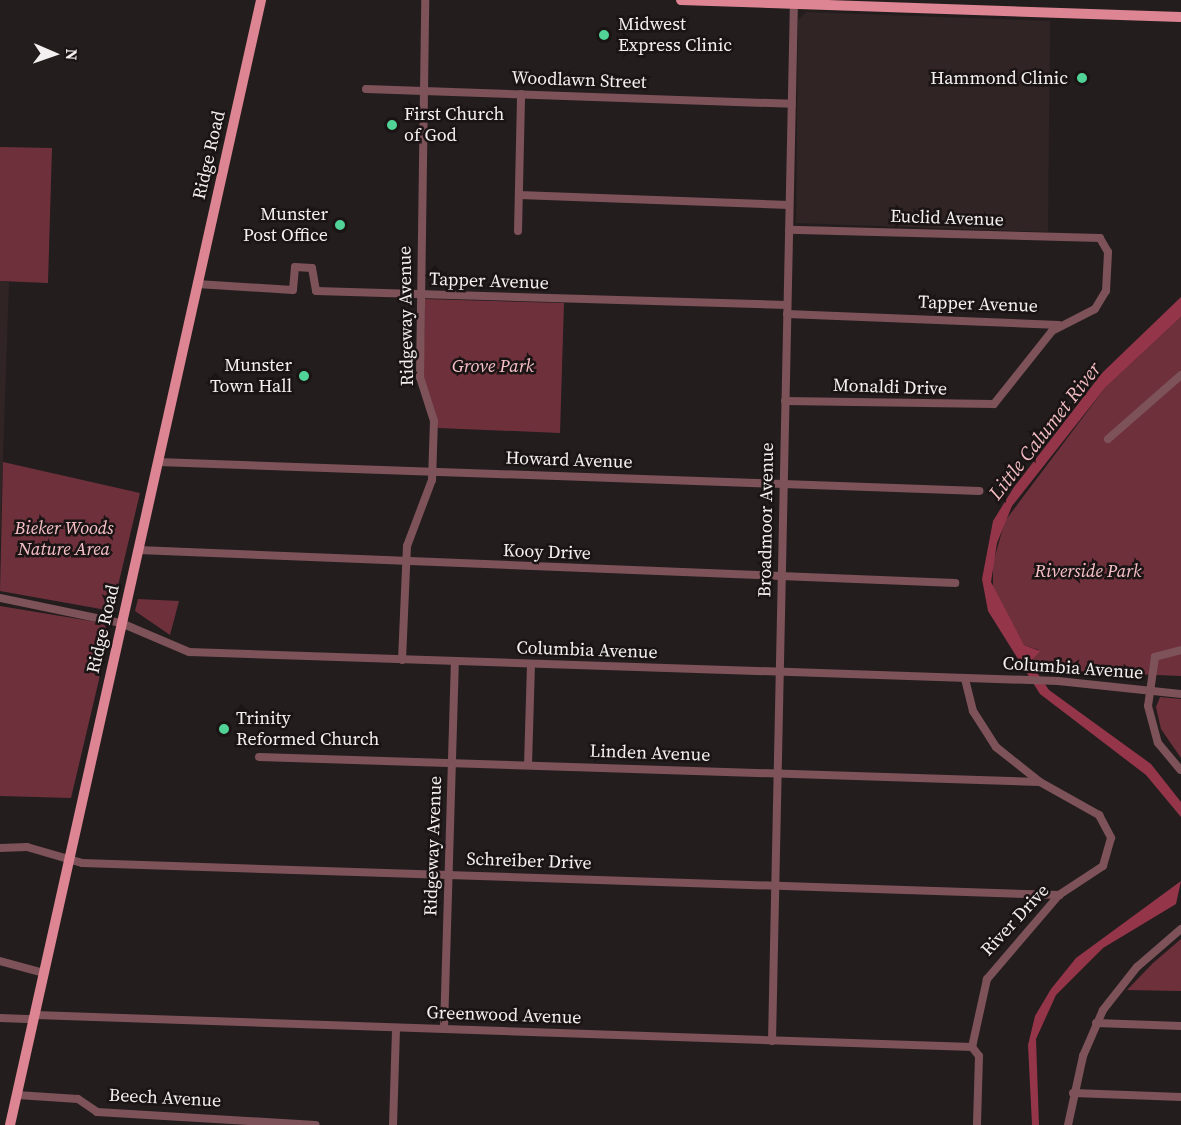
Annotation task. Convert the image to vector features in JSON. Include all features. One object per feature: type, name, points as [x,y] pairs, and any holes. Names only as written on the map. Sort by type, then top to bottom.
[{"type":"main road","name":"Ridge Road","points":[[10,1125],[261,0]]},
{"type":"main road","points":[[681,0],[794,2],[1181,17]]},
{"type":"street","name":"Ridgeway Avenue","points":[[402,660],[407,563],[413,520],[430,486],[434,421],[420,377],[425,0]]},
{"type":"street","name":"Broadmoor Avenue","points":[[771,1041],[794,2]]},
{"type":"street","name":"Woodlawn Street","points":[[366,89],[792,104]]},
{"type":"street","points":[[518,231],[521,94]]},
{"type":"street","points":[[519,195],[789,205]]},
{"type":"street","name":"Euclid Avenue","points":[[789,230],[1104,239],[1108,252],[1101,301],[1088,314],[1059,325]]},
{"type":"street","name":"Tapper Avenue","points":[[197,284],[293,290],[295,267],[312,268],[316,291],[787,309],[1059,325]]},
{"type":"street","name":"Monaldi Drive","points":[[785,400],[994,404],[1059,325]]},
{"type":"street","points":[[1108,439],[1181,375]]},
{"type":"street","name":"Howard Avenue","points":[[158,462],[431,470],[783,486],[979,491]]},
{"type":"street","name":"Kooy Drive","points":[[138,550],[407,563],[955,583]]},
{"type":"street","name":"Columbia Avenue","points":[[0,598],[121,623],[189,652],[455,663],[1058,681],[1181,694]]},
{"type":"street","points":[[1181,650],[1155,657],[1150,689],[1152,732],[1181,770]]},
{"type":"street","name":"Ridgeway Avenue","points":[[444,1029],[455,663]]},
{"type":"street","points":[[528,765],[531,665]]},
{"type":"street","name":"River Drive","points":[[965,678],[986,735],[1040,782],[1099,815],[1111,838],[1103,866],[1059,895],[991,971],[972,1047],[979,1056],[977,1125]]},
{"type":"street","name":"Linden Avenue","points":[[260,757],[1040,782]]},
{"type":"street","name":"Schreiber Drive","points":[[0,848],[27,847],[68,860],[1059,895]]},
{"type":"street","points":[[1068,1125],[1073,1093],[1096,1023],[1129,975],[1181,928]]},
{"type":"street","points":[[0,961],[44,973]]},
{"type":"street","name":"Greenwood Avenue","points":[[0,1018],[34,1017],[444,1029],[972,1047]]},
{"type":"street","points":[[1096,1023],[1181,1026]]},
{"type":"street","points":[[393,1125],[396,1028]]},
{"type":"street","points":[[1073,1093],[1181,1097]]},
{"type":"street","name":"Beech Avenue","points":[[18,1095],[78,1099],[98,1112],[315,1125]]},
{"type":"shaded area","points":[[806,12],[1050,21],[1048,232],[796,223],[798,20]]},
{"type":"shaded area","points":[[0,281],[9,282],[0,545]]},
{"type":"shaded area","points":[[1181,297],[1181,317],[1105,388],[1012,506],[997,543],[991,582],[1024,645],[1040,651],[1031,661],[1042,667],[1036,671],[1049,690],[1151,764],[1181,802],[1181,817],[1146,775],[1040,694],[988,611],[982,579],[993,521],[1014,487],[1102,373]]},
{"type":"shaded area","points":[[1181,881],[1176,904],[1103,948],[1056,995],[1036,1039],[1039,1125],[1032,1125],[1028,1045],[1035,1016],[1051,989],[1076,958]]},
{"type":"green space","points":[[0,147],[52,148],[48,283],[0,281]]},
{"type":"green space","name":"Grove Park","points":[[425,299],[564,303],[560,433],[438,428],[423,391]]},
{"type":"green space","name":"Riverside Park","points":[[1181,317],[1181,676],[1039,670],[1042,667],[1031,661],[1039,650],[1024,645],[993,592],[993,563],[1005,521],[1105,388]]},
{"type":"green space","name":"Bieker Woods Nature Area","points":[[3,462],[140,493],[112,611],[0,591]]},
{"type":"green space","points":[[138,599],[179,601],[170,635],[135,611]]},
{"type":"green space","points":[[0,606],[103,623],[110,633],[71,798],[0,796]]},
{"type":"green space","points":[[1160,697],[1181,699],[1181,758],[1161,729],[1156,707]]},
{"type":"green space","points":[[1181,939],[1181,991],[1127,990],[1153,963]]},
{"type":"place","name":"Midwest Express Clinic","points":[[604,35]]},
{"type":"place","name":"Hammond Clinic","points":[[1082,78]]},
{"type":"place","name":"First Church of God","points":[[392,125]]},
{"type":"place","name":"Munster Post Office","points":[[340,225]]},
{"type":"place","name":"Munster Town Hall","points":[[304,376]]},
{"type":"place","name":"Trinity Reformed Church","points":[[224,729]]},
{"type":"water label","name":"Little Calumet River","points":[[1045,431]]}]
